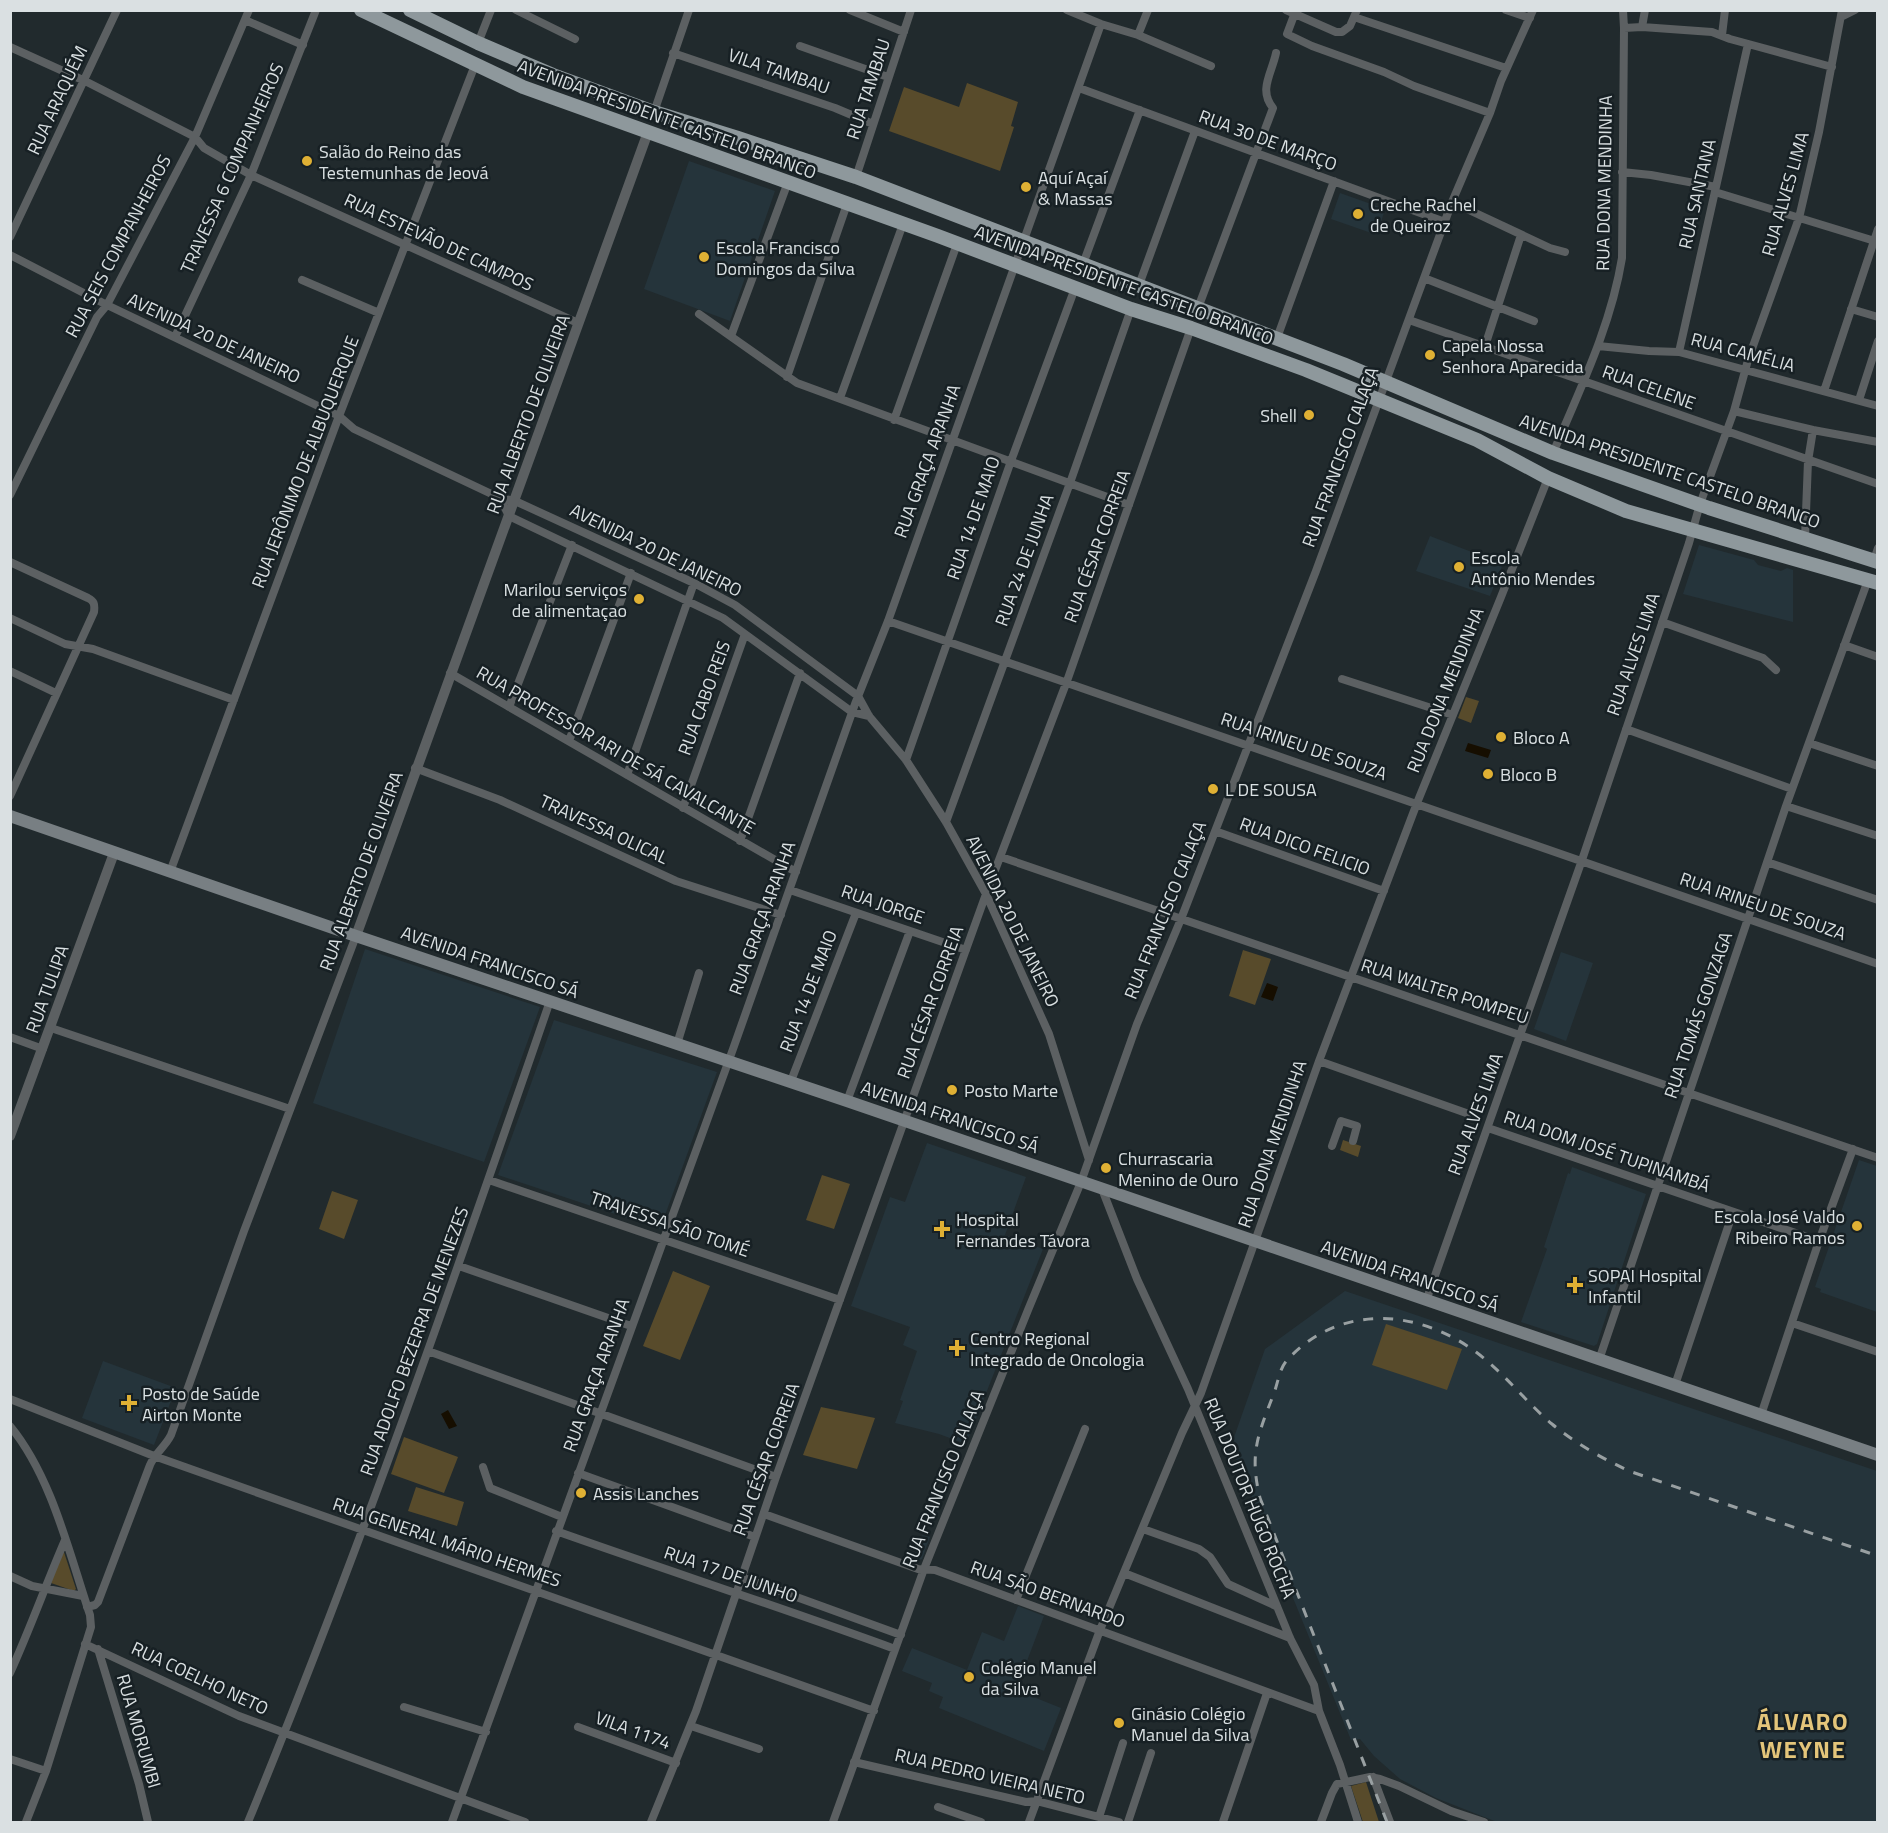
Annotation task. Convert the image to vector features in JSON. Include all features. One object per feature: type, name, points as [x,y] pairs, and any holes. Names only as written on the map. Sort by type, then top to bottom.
[{"type":"main road","name":"AVENIDA PRESIDENTE CASTELO BRANCO","points":[[361,10],[523,87],[938,236],[1131,309],[1191,328],[1379,399],[1478,440],[1548,478],[1626,511],[1873,581]]},
{"type":"main road","name":"AVENIDA PRESIDENTE CASTELO BRANCO","points":[[410,10],[478,43],[553,75],[654,112],[856,177],[1277,338],[1385,381],[1553,453],[1805,538],[1876,557]]},
{"type":"main road","points":[[938,236],[948,212]]},
{"type":"main road","name":"AVENIDA FRANCISCO SÁ","points":[[10,816],[356,936],[791,1081],[1878,1455]]},
{"type":"street","name":"RUA ARAQUÉM","points":[[10,237],[117,10]]},
{"type":"street","name":"RUA SEIS COMPANHEIROS","points":[[10,495],[96,317],[107,305],[195,137],[249,10]]},
{"type":"street","name":"TRAVESSA 6 COMPANHEIROS","points":[[174,337],[251,175],[316,10]]},
{"type":"street","points":[[478,43],[491,10]]},
{"type":"street","points":[[516,10],[575,39]]},
{"type":"street","points":[[654,112],[689,10]]},
{"type":"street","points":[[850,10],[904,32]]},
{"type":"street","name":"RUA TAMBAU","points":[[856,177],[911,10]]},
{"type":"street","points":[[1067,10],[1101,24],[1138,35],[1211,66]]},
{"type":"street","points":[[1138,35],[1148,10]]},
{"type":"street","points":[[1286,10],[1336,32],[1346,30],[1355,14],[1506,68]]},
{"type":"street","points":[[1506,10],[1531,14]]},
{"type":"street","name":"RUA DONA MENDINHA","points":[[1553,453],[1598,346],[1617,288],[1623,258],[1623,10]]},
{"type":"street","points":[[1642,27],[1645,10]]},
{"type":"street","points":[[1722,35],[1725,10]]},
{"type":"street","points":[[1841,14],[1855,10]]},
{"type":"street","points":[[1295,12],[1287,34],[1414,86],[1490,113]]},
{"type":"street","name":"RUA FRANCISCO CALAÇA","points":[[833,1822],[924,1569],[1081,1182],[1137,1024],[1181,919],[1248,745],[1452,202],[1490,113],[1506,68],[1531,14]]},
{"type":"street","name":"RUA ALVES LIMA","points":[[1426,1301],[1582,860],[1798,218],[1820,132],[1841,14]]},
{"type":"street","points":[[245,20],[303,45]]},
{"type":"street","name":"RUA GRAÇA ARANHA","points":[[452,1822],[486,1732],[556,1530],[729,1061],[852,712],[888,621],[1101,24]]},
{"type":"street","points":[[1624,28],[1642,27],[1712,32],[1832,67]]},
{"type":"street","name":"RUA SANTANA","points":[[1679,352],[1748,44]]},
{"type":"street","points":[[800,46],[888,77]]},
{"type":"street","name":"RUA ESTEVÃO DE CAMPOS","points":[[10,47],[85,81],[195,137],[204,148],[251,175],[578,323]]},
{"type":"street","name":"VILA TAMBAU","points":[[673,53],[835,108],[873,124]]},
{"type":"street","points":[[1198,308],[1273,108],[1267,101],[1265,88],[1273,70],[1276,53]]},
{"type":"street","name":"RUA JERÔNIMO DE ALBUQUERQUE","points":[[170,872],[339,416],[475,65]]},
{"type":"street","name":"RUA 30 DE MARÇO","points":[[1079,88],[1445,222]]},
{"type":"street","points":[[1083,264],[1140,110]]},
{"type":"street","points":[[1139,285],[1195,131]]},
{"type":"street","name":"RUA ALBERTO DE OLIVEIRA","points":[[87,1607],[98,1602],[154,1456],[163,1449],[171,1435],[244,1230],[356,936],[415,768],[515,501],[648,132]]},
{"type":"street","points":[[1623,172],[1651,175],[1715,190],[1876,241]]},
{"type":"street","points":[[1277,338],[1334,181]]},
{"type":"street","points":[[731,336],[788,182]]},
{"type":"street","points":[[1452,202],[1550,248],[1565,252]]},
{"type":"street","points":[[787,377],[847,204]]},
{"type":"street","points":[[840,398],[903,224]]},
{"type":"street","points":[[1824,391],[1876,241],[1878,229]]},
{"type":"street","points":[[1485,346],[1521,235]]},
{"type":"street","points":[[894,420],[957,244]]},
{"type":"street","name":"AVENIDA 20 DE JANEIRO","points":[[10,255],[107,305],[339,416],[354,429],[500,498],[515,501],[694,583],[735,605],[858,696],[869,716],[906,760],[946,822],[986,894],[1049,1034],[1089,1161]]},
{"type":"street","points":[[1424,278],[1534,321]]},
{"type":"street","points":[[302,280],[379,313]]},
{"type":"street","name":"RUA 14 DE MAIO","points":[[906,760],[1011,461],[1075,288]]},
{"type":"street","name":"RUA 24 DE JUNHA","points":[[946,822],[1131,309]]},
{"type":"street","points":[[1851,309],[1878,317]]},
{"type":"street","points":[[699,314],[797,383],[1129,505]]},
{"type":"street","name":"RUA CELENE","points":[[1409,320],[1878,484]]},
{"type":"street","name":"RUA CÉSAR CORREIA","points":[[651,1822],[691,1726],[776,1477],[986,894],[1066,681],[1191,328]]},
{"type":"street","points":[[1858,400],[1878,342]]},
{"type":"street","name":"RUA CAMÉLIA","points":[[1598,346],[1679,352],[1878,406]]},
{"type":"street","points":[[1734,411],[1813,430],[1878,442]]},
{"type":"street","points":[[1805,538],[1808,461],[1813,430]]},
{"type":"street","name":"RUA DONA MENDINHA","points":[[1029,1822],[1100,1630],[1201,1393],[1319,1061],[1417,803],[1430,778],[1548,478]]},
{"type":"street","points":[[500,498],[509,516]]},
{"type":"street","name":"AVENIDA 20 DE JANEIRO","points":[[509,516],[723,618],[852,712],[869,716]]},
{"type":"street","points":[[509,707],[572,545]]},
{"type":"street","points":[[10,562],[93,601],[94,612],[10,796]]},
{"type":"street","points":[[568,741],[631,573]]},
{"type":"street","name":"RUA TOMÁS GONZAGA","points":[[1599,1360],[1786,806],[1844,645],[1873,581]]},
{"type":"street","points":[[627,775],[694,583]]},
{"type":"street","points":[[10,618],[65,644],[93,649],[234,700]]},
{"type":"street","name":"RUA IRINEU DE SOUZA","points":[[888,621],[1878,964]]},
{"type":"street","points":[[1662,622],[1763,658],[1776,670]]},
{"type":"street","name":"RUA CABO REIS","points":[[683,808],[745,634]]},
{"type":"street","points":[[1844,645],[1878,657]]},
{"type":"street","points":[[10,671],[56,693]]},
{"type":"street","name":"RUA PROFESSOR ARI DE SÁ CAVALCANTE","points":[[450,673],[740,842],[796,872]]},
{"type":"street","points":[[740,842],[800,673]]},
{"type":"street","points":[[1342,680],[1453,715]]},
{"type":"street","points":[[1626,729],[1792,789]]},
{"type":"street","points":[[1809,743],[1878,766]]},
{"type":"street","name":"TRAVESSA OLICAL","points":[[415,768],[501,800],[676,880],[781,915]]},
{"type":"street","points":[[1786,806],[1878,837]]},
{"type":"street","name":"RUA DICO FELICIO","points":[[1215,831],[1384,891]]},
{"type":"street","name":"RUA TULIPA","points":[[10,1136],[114,853]]},
{"type":"street","name":"RUA WALTER POMPEU","points":[[1001,857],[1878,1158]]},
{"type":"street","points":[[1767,862],[1878,900]]},
{"type":"street","name":"RUA JORGE","points":[[790,890],[966,950]]},
{"type":"street","name":"RUA 14 DE MAIO","points":[[791,1081],[856,913]]},
{"type":"street","points":[[847,1101],[910,931]]},
{"type":"street","points":[[677,1044],[699,973]]},
{"type":"street","name":"RUA ADOLFO BEZERRA DE MENEZES","points":[[248,1822],[363,1530],[459,1266],[550,1001]]},
{"type":"street","points":[[51,1028],[290,1109]]},
{"type":"street","points":[[10,1037],[43,1049]]},
{"type":"street","points":[[1319,1061],[1469,1114]]},
{"type":"street","points":[[1332,1146],[1341,1121],[1357,1126],[1353,1141]]},
{"type":"street","name":"RUA DOM JOSÉ TUPINAMBÁ","points":[[1488,1128],[1819,1241]]},
{"type":"street","points":[[1761,1415],[1819,1241],[1853,1149]]},
{"type":"street","name":"TRAVESSA SÃO TOMÉ","points":[[489,1180],[840,1300]]},
{"type":"street","name":"RUA DOUTOR HUGO ROCHA","points":[[1102,1189],[1137,1279],[1194,1407],[1276,1606],[1314,1685],[1319,1711],[1346,1782],[1358,1822]]},
{"type":"street","points":[[1675,1385],[1733,1212]]},
{"type":"street","points":[[459,1266],[631,1326]]},
{"type":"street","points":[[1792,1323],[1878,1352]]},
{"type":"street","points":[[428,1351],[776,1477]]},
{"type":"street","name":"RUA GENERAL MÁRIO HERMES","points":[[10,1399],[154,1456],[874,1712]]},
{"type":"street","points":[[11,1428],[28,1449],[52,1503],[87,1607],[91,1628],[46,1772],[26,1822]]},
{"type":"street","points":[[1016,1600],[1085,1429]]},
{"type":"street","points":[[483,1467],[490,1488],[562,1517]]},
{"type":"street","points":[[578,1473],[755,1537]]},
{"type":"street","name":"RUA SÃO BERNARDO","points":[[764,1514],[918,1569],[935,1570],[1319,1711]]},
{"type":"street","points":[[1143,1529],[1199,1549],[1210,1557],[1228,1584],[1276,1606]]},
{"type":"street","name":"RUA 17 DE JUNHO","points":[[556,1530],[895,1649]]},
{"type":"street","points":[[10,1673],[37,1613],[65,1540]]},
{"type":"street","points":[[1124,1573],[1290,1638]]},
{"type":"street","points":[[10,1576],[45,1588],[83,1596]]},
{"type":"street","name":"RUA 17 DE JUNHO","points":[[741,1577],[901,1635]]},
{"type":"street","name":"RUA COELHO NETO","points":[[85,1644],[203,1700],[284,1734],[525,1822]]},
{"type":"street","name":"RUA MORUMBI","points":[[98,1649],[139,1784],[148,1822]]},
{"type":"street","points":[[1223,1822],[1267,1693]]},
{"type":"street","points":[[404,1707],[486,1732]]},
{"type":"street","points":[[691,1726],[759,1749]]},
{"type":"street","name":"VILA 1174","points":[[578,1727],[676,1763]]},
{"type":"street","points":[[1099,1817],[1123,1743]]},
{"type":"street","points":[[1128,1822],[1151,1753]]},
{"type":"street","points":[[10,1759],[46,1772]]},
{"type":"street","name":"RUA PEDRO VIEIRA NETO","points":[[854,1762],[1026,1802],[1037,1801],[1119,1822]]},
{"type":"street","points":[[1376,1778],[1390,1822]]},
{"type":"street","points":[[1321,1822],[1337,1784],[1376,1778],[1399,1786],[1451,1811],[1484,1822]]},
{"type":"street","points":[[938,1807],[981,1822]]},
{"type":"shaded area","points":[[967,83],[1018,102],[1011,126],[1014,127],[1000,171],[889,131],[904,87],[959,107]]},
{"type":"shaded area","name":"Escola Francisco Domingos da Silva","points":[[689,161],[775,191],[730,321],[644,289]]},
{"type":"shaded area","name":"Creche Rachel de Queiroz","points":[[1340,193],[1385,209],[1377,235],[1331,219]]},
{"type":"shaded area","name":"Escola Antônio Mendes","points":[[1430,536],[1503,564],[1490,596],[1416,571]]},
{"type":"shaded area","points":[[1699,545],[1754,560],[1758,565],[1781,571],[1787,568],[1793,570],[1793,622],[1683,594]]},
{"type":"shaded area","points":[[1466,697],[1479,701],[1471,723],[1458,718]]},
{"type":"shaded area","points":[[1468,743],[1491,750],[1488,758],[1465,751]]},
{"type":"shaded area","points":[[365,949],[540,1007],[484,1162],[313,1103]]},
{"type":"shaded area","points":[[1243,950],[1271,959],[1255,1005],[1229,996]]},
{"type":"shaded area","points":[[1561,952],[1593,963],[1566,1041],[1534,1029]]},
{"type":"shaded area","points":[[1267,983],[1278,987],[1273,1001],[1261,997]]},
{"type":"shaded area","points":[[554,1020],[717,1072],[660,1229],[498,1175]]},
{"type":"shaded area","points":[[1343,1140],[1361,1146],[1358,1157],[1340,1150]]},
{"type":"shaded area","points":[[927,1143],[1026,1177],[1005,1235],[1043,1249],[966,1444],[939,1434],[895,1423],[903,1401],[900,1400],[917,1351],[903,1345],[910,1327],[851,1306],[890,1197],[905,1202]]},
{"type":"shaded area","name":"Escola José Valdo Ribeiro Ramos","points":[[1859,1160],[1877,1166],[1877,1312],[1820,1292],[1821,1289],[1815,1287]]},
{"type":"shaded area","name":"SOPAI Hospital Infantil","points":[[1572,1167],[1646,1194],[1597,1344],[1594,1346],[1521,1322],[1547,1249],[1544,1247],[1568,1173],[1570,1174]]},
{"type":"shaded area","points":[[822,1175],[850,1184],[834,1229],[806,1220]]},
{"type":"shaded area","points":[[332,1191],[358,1200],[344,1239],[319,1229]]},
{"type":"shaded area","points":[[673,1271],[710,1286],[680,1360],[643,1346]]},
{"type":"shaded area","points":[[1345,1291],[1877,1471],[1877,1822],[1497,1822],[1436,1798],[1400,1779],[1374,1756],[1360,1739],[1351,1740],[1231,1446],[1265,1349]]},
{"type":"shaded area","points":[[1386,1324],[1462,1349],[1447,1390],[1372,1365]]},
{"type":"shaded area","name":"Posto de Saúde Airton Monte","points":[[103,1361],[176,1388],[154,1445],[82,1418]]},
{"type":"shaded area","points":[[821,1407],[875,1418],[857,1469],[803,1455]]},
{"type":"shaded area","points":[[448,1410],[457,1426],[449,1429],[441,1414]]},
{"type":"shaded area","points":[[404,1437],[458,1457],[444,1493],[391,1474]]},
{"type":"shaded area","points":[[416,1487],[464,1502],[457,1526],[408,1511]]},
{"type":"shaded area","points":[[922,1535],[930,1537],[922,1559],[913,1560]]},
{"type":"shaded area","points":[[63,1549],[76,1589],[74,1591],[51,1583]]},
{"type":"shaded area","name":"Colégio Manuel da Silva","points":[[1018,1606],[1044,1616],[1016,1690],[1061,1708],[1044,1751],[939,1708],[943,1697],[929,1691],[932,1683],[902,1671],[912,1648],[967,1670],[982,1632],[1004,1641]]},
{"type":"shaded area","points":[[1366,1782],[1379,1822],[1363,1822],[1351,1786]]},
{"type":"railway","points":[[1387,1822],[1260,1498],[1255,1469],[1257,1444],[1281,1369],[1290,1357],[1311,1340],[1333,1328],[1357,1321],[1382,1318],[1430,1327],[1476,1352],[1552,1424],[1609,1461],[1629,1471],[1878,1556]]},
{"type":"place","name":"Salão do Reino das Testemunhas de Jeová","points":[[307,161]]},
{"type":"place","name":"Aquí Açaí & Massas","points":[[1026,187]]},
{"type":"place","name":"Creche Rachel de Queiroz","points":[[1358,214]]},
{"type":"place","name":"Escola Francisco Domingos da Silva","points":[[704,257]]},
{"type":"place","name":"Capela Nossa Senhora Aparecida","points":[[1430,355]]},
{"type":"place","name":"Shell","points":[[1309,415]]},
{"type":"place","name":"Escola Antônio Mendes","points":[[1459,567]]},
{"type":"place","name":"Marilou serviços de alimentaçao","points":[[639,599]]},
{"type":"place","name":"Bloco A","points":[[1501,737]]},
{"type":"place","name":"Bloco B","points":[[1488,774]]},
{"type":"place","name":"L DE SOUSA","points":[[1213,789]]},
{"type":"place","name":"Posto Marte","points":[[952,1090]]},
{"type":"place","name":"Churrascaria Menino de Ouro","points":[[1106,1168]]},
{"type":"place","name":"Escola José Valdo Ribeiro Ramos","points":[[1857,1226]]},
{"type":"place","name":"Hospital Fernandes Távora","points":[[942,1229]]},
{"type":"place","name":"SOPAI Hospital Infantil","points":[[1575,1285]]},
{"type":"place","name":"Centro Regional Integrado de Oncologia","points":[[957,1348]]},
{"type":"place","name":"Posto de Saúde Airton Monte","points":[[129,1403]]},
{"type":"place","name":"Assis Lanches","points":[[581,1493]]},
{"type":"place","name":"Colégio Manuel da Silva","points":[[969,1677]]},
{"type":"place","name":"Ginásio Colégio Manuel da Silva","points":[[1119,1723]]},
{"type":"district","name":"ÁLVARO WEYNE","points":[[1803,1735]]}]
